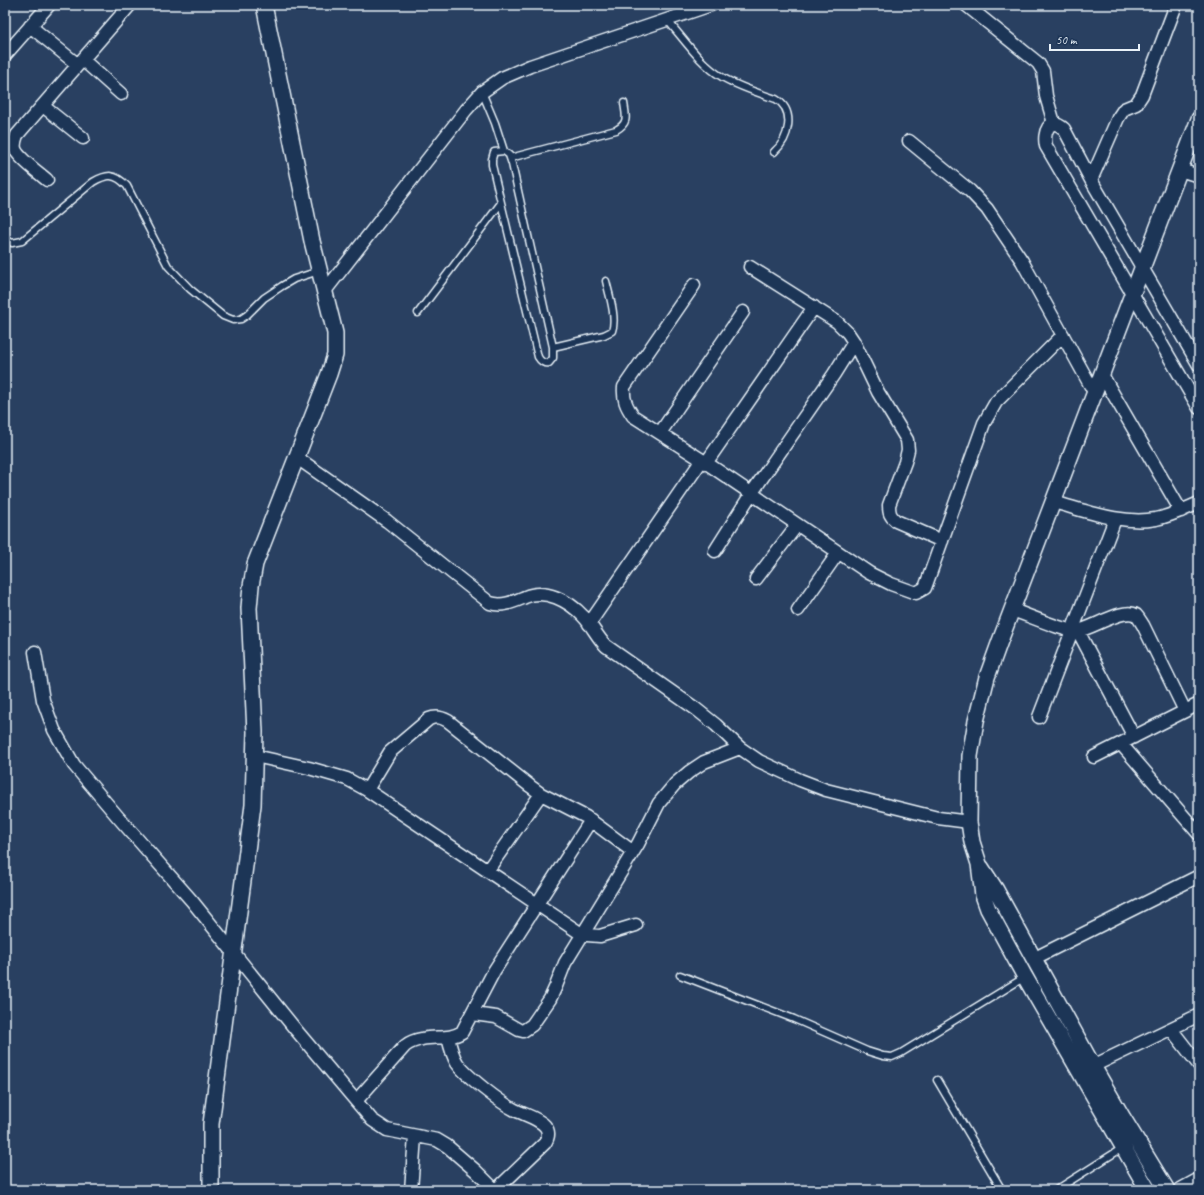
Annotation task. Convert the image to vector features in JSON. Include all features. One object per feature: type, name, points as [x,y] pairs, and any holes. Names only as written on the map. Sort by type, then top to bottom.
[{"type":"street","points":[[5,55],[48,5]]},
{"type":"street","points":[[47,180],[16,150],[14,143],[17,135],[130,5]]},
{"type":"street","points":[[210,1190],[211,1124],[253,805],[255,756],[249,608],[251,586],[255,564],[335,355],[335,333],[312,241],[264,5]]},
{"type":"street","points":[[325,291],[461,116],[482,92],[502,78],[530,66],[711,5]]},
{"type":"street","points":[[966,5],[1042,67],[1046,96],[1054,123],[1064,129],[1091,180],[1199,365]]},
{"type":"street","points":[[1091,180],[1118,118],[1124,109],[1136,104],[1142,96],[1176,5]]},
{"type":"street","points":[[30,26],[121,94]]},
{"type":"street","points":[[43,106],[83,138]]},
{"type":"street","points":[[1148,1190],[1025,977],[988,909],[983,895],[979,864],[972,842],[969,822],[970,756],[976,721],[987,677],[1101,373],[1199,119]]},
{"type":"street","points":[[1054,123],[1045,133],[1046,146],[1199,408]]},
{"type":"street","points":[[909,141],[970,191],[987,208],[1022,261],[1094,392]]},
{"type":"street","points":[[1180,170],[1199,176]]},
{"type":"street","points":[[750,267],[837,322],[848,333],[854,342],[878,392],[907,440],[907,456],[889,505],[891,517],[896,521],[942,541]]},
{"type":"street","points":[[694,285],[624,387],[623,396],[627,408],[633,416],[704,462],[838,553],[891,584],[916,593],[921,592],[925,588],[984,423],[996,402],[1063,335]]},
{"type":"street","points":[[589,624],[814,307]]},
{"type":"street","points":[[660,433],[743,312]]},
{"type":"street","points":[[715,551],[751,494],[834,374],[854,342]]},
{"type":"street","points":[[1101,373],[1181,511]]},
{"type":"street","points":[[296,457],[387,521],[490,603],[499,605],[509,604],[532,594],[541,593],[551,595],[562,600],[582,615],[597,637],[606,646],[696,709],[716,725],[740,748],[759,761],[826,790],[938,818],[969,822]]},
{"type":"street","points":[[1053,502],[1115,519],[1141,520],[1156,519],[1181,511],[1199,503]]},
{"type":"street","points":[[1039,717],[1075,631],[1115,519]]},
{"type":"street","points":[[756,579],[796,524]]},
{"type":"street","points":[[798,610],[838,553]]},
{"type":"street","points":[[1012,610],[1075,631],[1124,614],[1134,614],[1143,625],[1185,711]]},
{"type":"street","points":[[1075,631],[1134,737]]},
{"type":"street","points":[[35,652],[45,706],[54,730],[74,765],[192,901],[296,1030],[372,1120],[387,1130],[437,1140],[447,1146],[495,1190],[545,1143],[548,1137],[547,1130],[539,1121],[515,1110],[501,1101],[464,1071],[452,1053],[448,1037]]},
{"type":"street","points":[[1094,757],[1199,704]]},
{"type":"street","points":[[367,790],[390,752],[429,719],[434,716],[441,717],[541,794],[591,820],[632,851]]},
{"type":"street","points":[[1121,744],[1199,834]]},
{"type":"street","points":[[473,1014],[496,1017],[519,1030],[524,1031],[528,1029],[550,999],[565,963],[632,851],[638,844],[659,803],[675,784],[689,772],[704,762],[740,748]]},
{"type":"street","points":[[255,756],[309,768],[347,779],[367,790],[582,934],[600,936],[636,925]]},
{"type":"street","points":[[487,871],[541,794]]},
{"type":"street","points":[[356,1101],[405,1046],[413,1041],[456,1036],[462,1032],[473,1014],[494,970],[591,820]]},
{"type":"street","points":[[979,864],[996,890],[1136,1141],[1167,1190]]},
{"type":"street","points":[[1033,958],[1199,876]]},
{"type":"street","points":[[1093,1066],[1199,1015]]},
{"type":"street","points":[[1171,1029],[1199,1065]]},
{"type":"street","points":[[411,1190],[415,1136]]},
{"type":"street","points":[[1179,1190],[1199,1179]]},
{"type":"lane","points":[[667,20],[698,56],[717,73],[742,87],[776,99],[787,109],[788,128],[780,147],[774,152]]},
{"type":"lane","points":[[482,92],[504,151],[510,158],[553,347],[553,358],[549,363],[545,364],[541,362],[538,357],[492,159],[494,152],[500,150],[504,151]]},
{"type":"lane","points":[[510,158],[616,130],[623,126],[625,121],[626,117],[624,103]]},
{"type":"lane","points":[[5,239],[12,243],[22,241],[93,182],[102,177],[109,176],[121,180],[126,186],[168,266],[190,289],[223,316],[233,320],[241,319],[248,315],[264,298],[282,286],[300,277],[320,271]]},
{"type":"lane","points":[[418,313],[501,203]]},
{"type":"lane","points":[[553,347],[604,335],[612,331],[614,326],[614,318],[606,280]]},
{"type":"lane","points":[[680,975],[794,1019],[867,1051],[883,1056],[892,1056],[901,1053],[1025,977]]},
{"type":"lane","points":[[937,1080],[1002,1190]]},
{"type":"lane","points":[[1056,1190],[1136,1141]]}]
